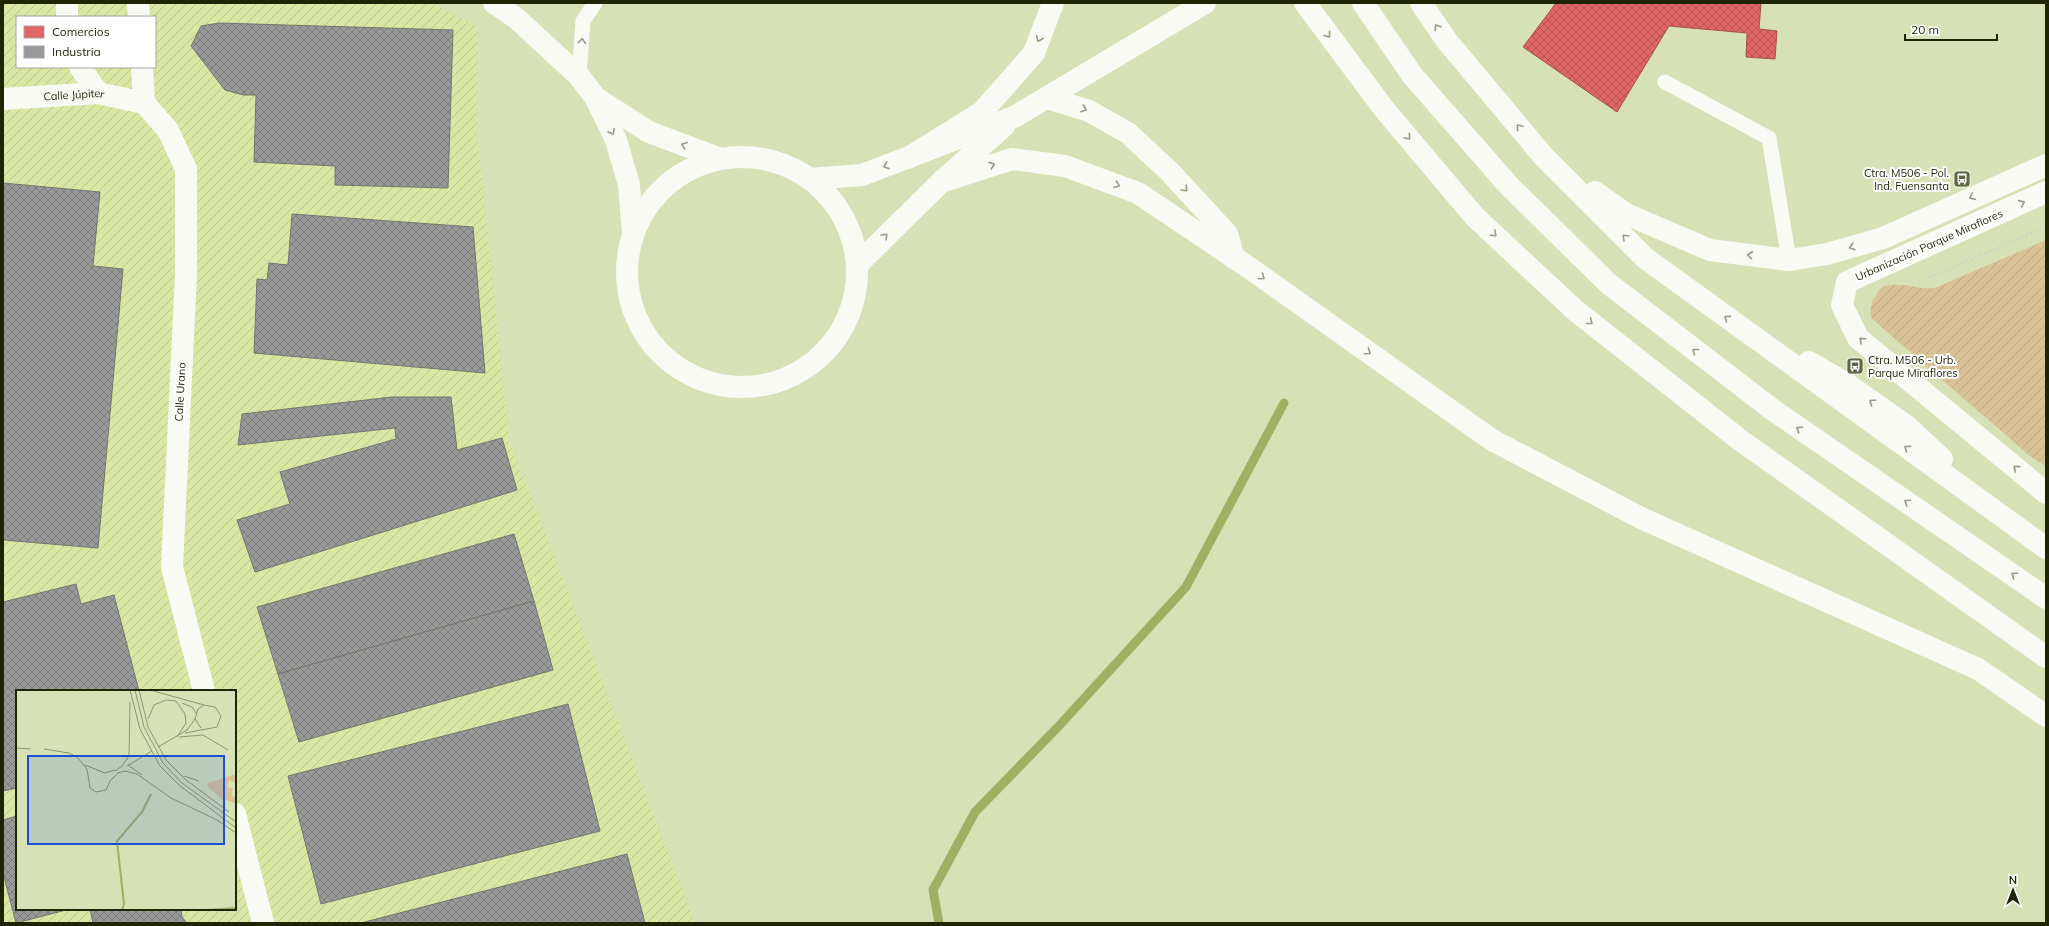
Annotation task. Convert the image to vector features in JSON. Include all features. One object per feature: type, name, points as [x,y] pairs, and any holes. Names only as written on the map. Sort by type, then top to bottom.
[{"type":"main road","points":[[67,3],[67,16]]},
{"type":"main road","points":[[138,3],[139,16]]},
{"type":"main road","points":[[494,3],[516,18],[579,76],[595,97],[616,140],[629,185],[633,233],[626,269],[631,306],[647,340],[674,366],[707,383],[744,388],[781,381],[814,363],[839,336],[854,301],[858,264],[850,232],[834,202],[810,178],[782,164],[752,157],[721,159],[692,168],[667,184],[647,206],[633,233]]},
{"type":"main road","points":[[908,158],[982,112],[1034,53],[1052,3]]},
{"type":"main road","points":[[810,178],[862,175],[1014,117],[1205,3]]},
{"type":"main road","points":[[1305,3],[1384,109],[1475,217],[1576,310],[1740,440],[2046,657]]},
{"type":"main road","points":[[1363,3],[1417,81],[1510,187],[1609,284],[1773,410],[2046,598]]},
{"type":"main road","points":[[1421,3],[1446,41],[1544,157],[1645,258],[1759,341],[1796,355],[1847,384],[1908,427],[2007,520],[2046,548]]},
{"type":"main road","points":[[81,68],[98,93]]},
{"type":"main road","points":[[142,68],[144,103]]},
{"type":"main road","name":"Calle Júpiter","points":[[3,99],[98,93],[144,103]]},
{"type":"main road","points":[[595,97],[649,132],[721,159]]},
{"type":"main road","points":[[1047,98],[1089,111],[1128,133],[1170,172],[1226,234],[1234,258]]},
{"type":"main road","name":"Calle Urano","points":[[144,103],[168,130],[186,169],[186,274],[172,567],[204,690]]},
{"type":"main road","points":[[858,264],[941,182],[1014,117]]},
{"type":"main road","points":[[1544,157],[1626,214],[1710,250],[1789,260],[1827,254],[1883,238],[2046,165]]},
{"type":"main road","points":[[941,182],[1012,159],[1065,166],[1138,193],[1234,258],[1492,440],[1641,518],[1978,669],[2046,716]]},
{"type":"main road","name":"Urbanización Parque Miraflores","points":[[2046,192],[1847,282],[1842,305],[1858,338],[2046,493]]},
{"type":"main road","points":[[236,818],[263,923]]},
{"type":"lane","points":[[579,76],[583,21],[591,5]]},
{"type":"lane","points":[[1665,82],[1770,138],[1789,260]]},
{"type":"shaded area","points":[[3,3],[432,3],[478,27],[477,132],[509,439],[695,923],[3,923]]},
{"type":"shaded area","points":[[2046,240],[2046,466],[2031,457],[1871,318],[1871,309],[1873,300],[1884,286],[1905,285],[1922,288],[1935,288]]},
{"type":"building: Comercios","points":[[1556,3],[1761,3],[1759,29],[1777,31],[1775,59],[1746,57],[1747,33],[1669,26],[1617,112],[1523,47]]},
{"type":"building: Industria","points":[[219,23],[453,30],[448,188],[335,185],[335,166],[254,162],[256,95],[243,95],[225,90],[191,46],[201,26]]},
{"type":"building: Industria","points":[[3,183],[100,192],[93,266],[123,269],[98,548],[3,540]]},
{"type":"building: Industria","points":[[292,214],[473,227],[485,373],[254,353],[257,279],[267,280],[269,263],[288,265]]},
{"type":"building: Industria","points":[[392,397],[451,397],[457,450],[502,438],[517,490],[255,572],[237,520],[290,504],[280,472],[396,439],[395,428],[238,445],[242,414]]},
{"type":"building: Industria","points":[[514,534],[534,601],[278,674],[257,607]]},
{"type":"building: Industria","points":[[76,584],[81,604],[114,595],[139,690],[16,690],[16,788],[3,791],[3,602]]},
{"type":"building: Industria","points":[[534,601],[553,670],[299,742],[278,674]]},
{"type":"building: Industria","points":[[568,704],[600,831],[321,904],[288,776]]},
{"type":"building: Industria","points":[[16,816],[16,910],[66,910],[16,923],[3,873],[3,820]]},
{"type":"building: Industria","points":[[627,854],[645,923],[361,923]]},
{"type":"building: Industria","points":[[90,910],[181,910],[182,917],[187,923],[93,923]]},
{"type":"waterway","points":[[939,923],[933,890],[975,812],[1057,728],[1186,587],[1284,403]]},
{"type":"place","name":"Ctra. M506 - Pol. Ind. Fuensanta","points":[[1962,179]]},
{"type":"place","name":"Ctra. M506 - Urb. Parque Miraflores","points":[[1855,366]]}]
